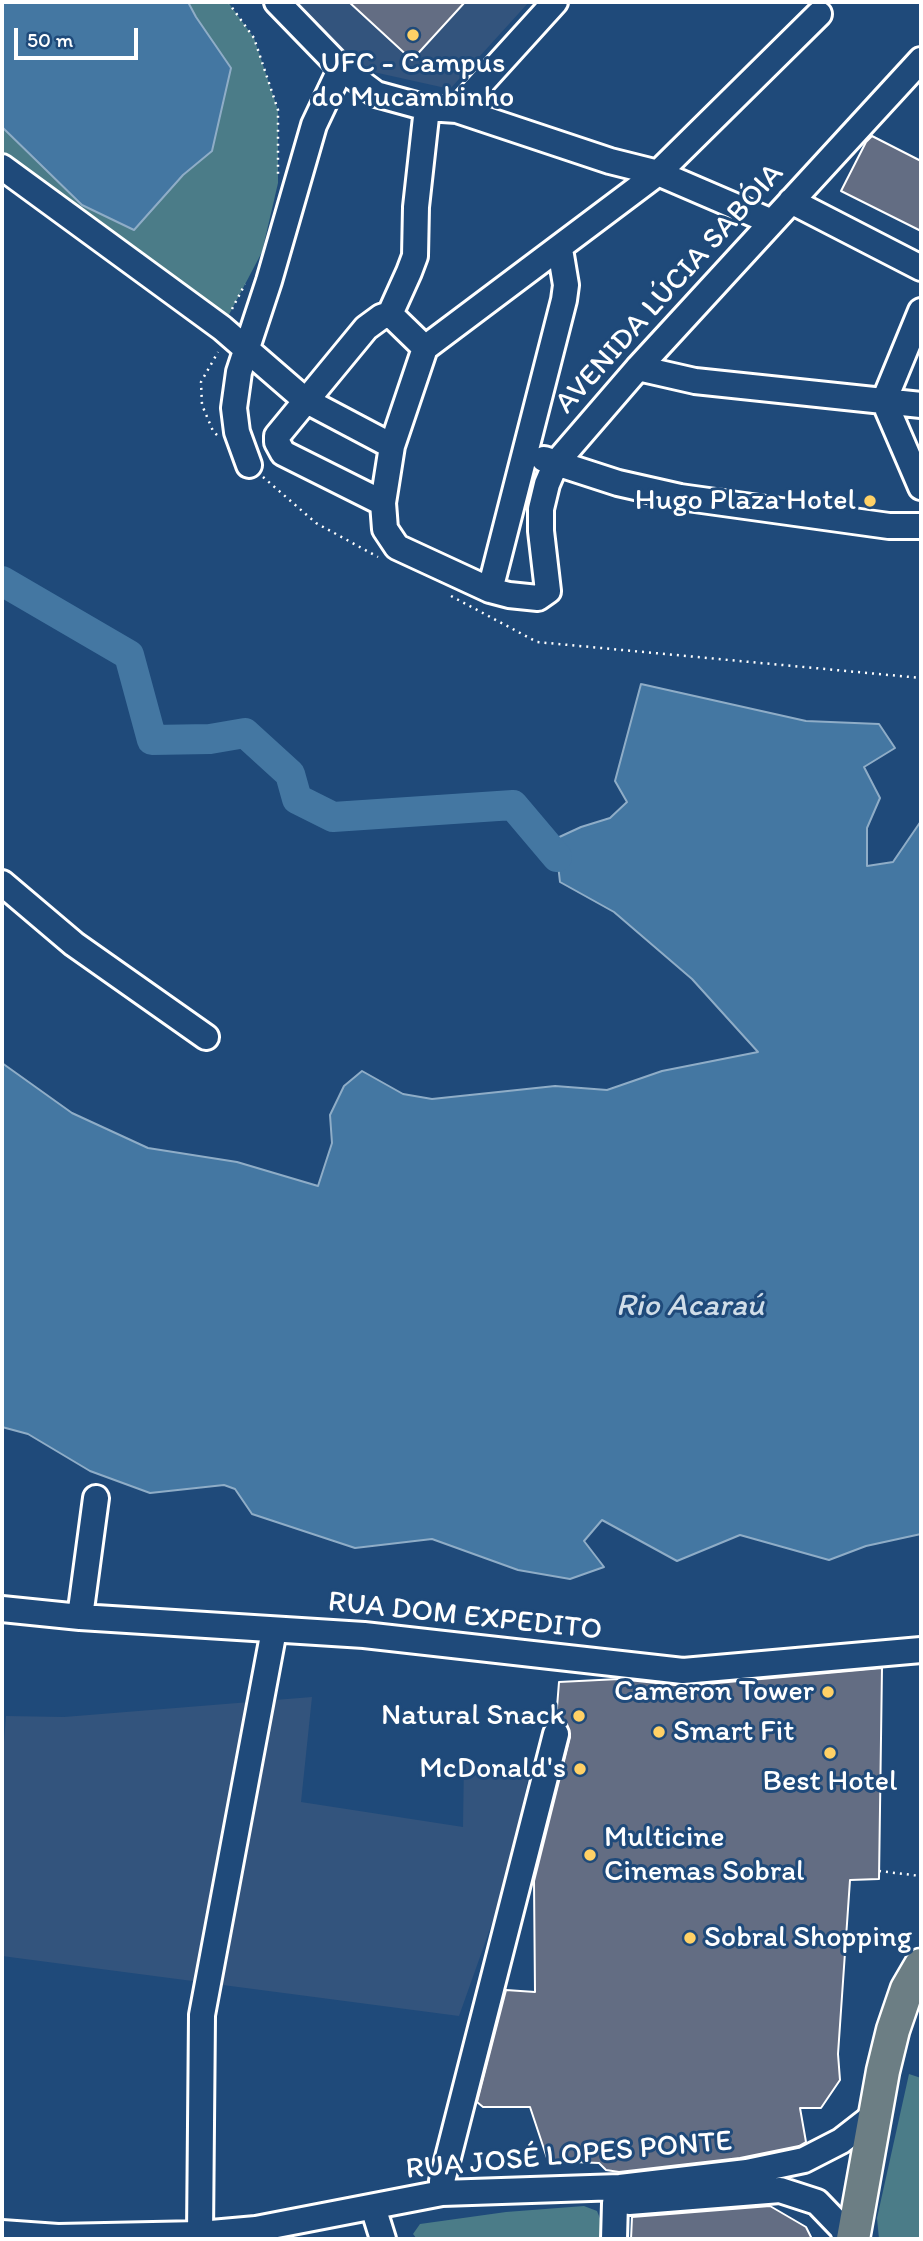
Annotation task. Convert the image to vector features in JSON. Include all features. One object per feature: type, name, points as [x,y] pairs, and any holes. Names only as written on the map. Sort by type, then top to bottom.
[{"type":"main road","points":[[853,2239],[888,2051],[917,1981]]},
{"type":"street","points":[[277,2],[341,68],[376,94],[427,108],[457,110],[610,161],[658,173],[772,222]]},
{"type":"street","points":[[457,110],[555,2]]},
{"type":"street","points":[[560,249],[566,285],[564,300],[490,590],[397,547],[385,530],[383,503],[392,446],[425,348],[658,173],[818,14]]},
{"type":"street","name":"AVENIDA LÚCIA SABÓIA","points":[[490,590],[537,598],[548,591],[541,509],[556,463],[638,368],[921,60]]},
{"type":"street","points":[[249,466],[237,432],[234,408],[239,372],[314,125],[341,68]]},
{"type":"street","points":[[383,503],[283,453],[277,436],[366,328],[390,314],[415,256],[416,206],[427,108]]},
{"type":"street","points":[[2,167],[222,328],[305,400],[392,446]]},
{"type":"street","points":[[791,201],[921,268]]},
{"type":"street","points":[[921,311],[884,401],[921,487]]},
{"type":"street","points":[[390,314],[425,348]]},
{"type":"street","points":[[638,368],[708,383],[921,404]]},
{"type":"street","points":[[524,451],[618,483],[680,497],[889,526],[921,526]]},
{"type":"street","points":[[2,883],[74,944],[206,1037]]},
{"type":"street","points":[[80,1617],[96,1498]]},
{"type":"street","name":"RUA DOM EXPEDITO","points":[[2,1609],[80,1617],[364,1635],[683,1671],[921,1650]]},
{"type":"street","points":[[200,2234],[202,2015],[274,1630]]},
{"type":"street","points":[[442,2193],[442,2181],[555,1734]]},
{"type":"street","name":"RUA JOSÉ LOPES PONTE","points":[[2,2233],[58,2237],[200,2234],[378,2223],[442,2193],[620,2186],[756,2171],[804,2160],[841,2141],[877,2113]]},
{"type":"street","name":"RUA JOSÉ LOPES PONTE","points":[[278,2239],[378,2223],[443,2207],[615,2203],[780,2190],[817,2202],[842,2228],[847,2239]]},
{"type":"street","points":[[614,2239],[615,2203]]},
{"type":"path","points":[[228,2],[254,38],[278,110],[278,183]]},
{"type":"path","points":[[222,439],[213,431],[202,405],[201,382],[217,354],[222,328],[245,284]]},
{"type":"path","points":[[249,466],[316,523],[386,561]]},
{"type":"path","points":[[444,592],[537,642],[921,678]]},
{"type":"path","points":[[879,1871],[921,1876]]},
{"type":"shaded area","name":"UFC - Campus do Mucambinho","points":[[295,2],[529,2],[450,89],[360,69]]},
{"type":"shaded area","points":[[312,1697],[301,1802],[463,1827],[464,1760],[530,1769],[508,1878],[459,2016],[2,1956],[2,1768],[6,1716],[64,1717]]},
{"type":"green space","points":[[2,2],[228,2],[254,38],[278,110],[278,183],[262,252],[222,328],[2,167]]},
{"type":"green space","points":[[909,2074],[921,2078],[921,2239],[879,2239],[877,2218]]},
{"type":"green space","points":[[584,2206],[597,2211],[603,2226],[602,2239],[417,2239],[413,2234],[420,2224],[506,2212]]},
{"type":"water","points":[[2,2],[188,2],[231,68],[212,151],[183,175],[134,230],[82,205],[2,127]]},
{"type":"water","name":"Rio Acaraú","points":[[641,684],[806,721],[879,724],[895,748],[864,767],[880,798],[867,828],[867,866],[893,862],[921,821],[921,1534],[866,1546],[829,1560],[740,1535],[677,1561],[602,1520],[584,1541],[604,1567],[570,1579],[518,1570],[432,1539],[355,1548],[252,1514],[235,1489],[224,1485],[150,1493],[90,1471],[28,1434],[2,1427],[2,1063],[72,1113],[148,1148],[237,1162],[318,1186],[332,1143],[330,1115],[344,1086],[362,1071],[403,1094],[432,1099],[555,1086],[607,1090],[662,1071],[758,1052],[692,979],[614,912],[560,882],[555,839],[610,818],[627,802],[615,781]]},
{"type":"building","points":[[349,2],[465,2],[412,60]]},
{"type":"building","points":[[872,136],[921,161],[921,231],[841,191],[866,142]]},
{"type":"building","name":"Sobral Shopping","points":[[882,1668],[879,1879],[850,1880],[838,2054],[840,2080],[821,2108],[800,2108],[806,2142],[799,2146],[740,2158],[619,2172],[606,2170],[599,2163],[548,2161],[530,2107],[483,2107],[477,2102],[506,1990],[535,1992],[534,1881],[570,1737],[567,1724],[556,1720],[559,1682],[619,1679],[684,1686]]},
{"type":"building","points":[[770,2206],[806,2227],[812,2239],[631,2239],[632,2217]]},
{"type":"waterway","points":[[2,581],[129,655],[152,740],[210,739],[245,733],[290,774],[297,799],[333,817],[513,805],[557,857]]},
{"type":"place","name":"UFC - Campus do Mucambinho","points":[[413,35]]},
{"type":"place","name":"Hugo Plaza Hotel","points":[[870,501]]},
{"type":"place","name":"Cameron Tower","points":[[828,1692]]},
{"type":"place","name":"Natural Snack","points":[[579,1716]]},
{"type":"place","name":"Smart Fit","points":[[659,1732]]},
{"type":"place","name":"Best Hotel","points":[[830,1753]]},
{"type":"place","name":"McDonald's","points":[[580,1769]]},
{"type":"place","name":"Multicine Cinemas Sobral","points":[[590,1855]]},
{"type":"place","name":"Sobral Shopping","points":[[690,1938]]}]
